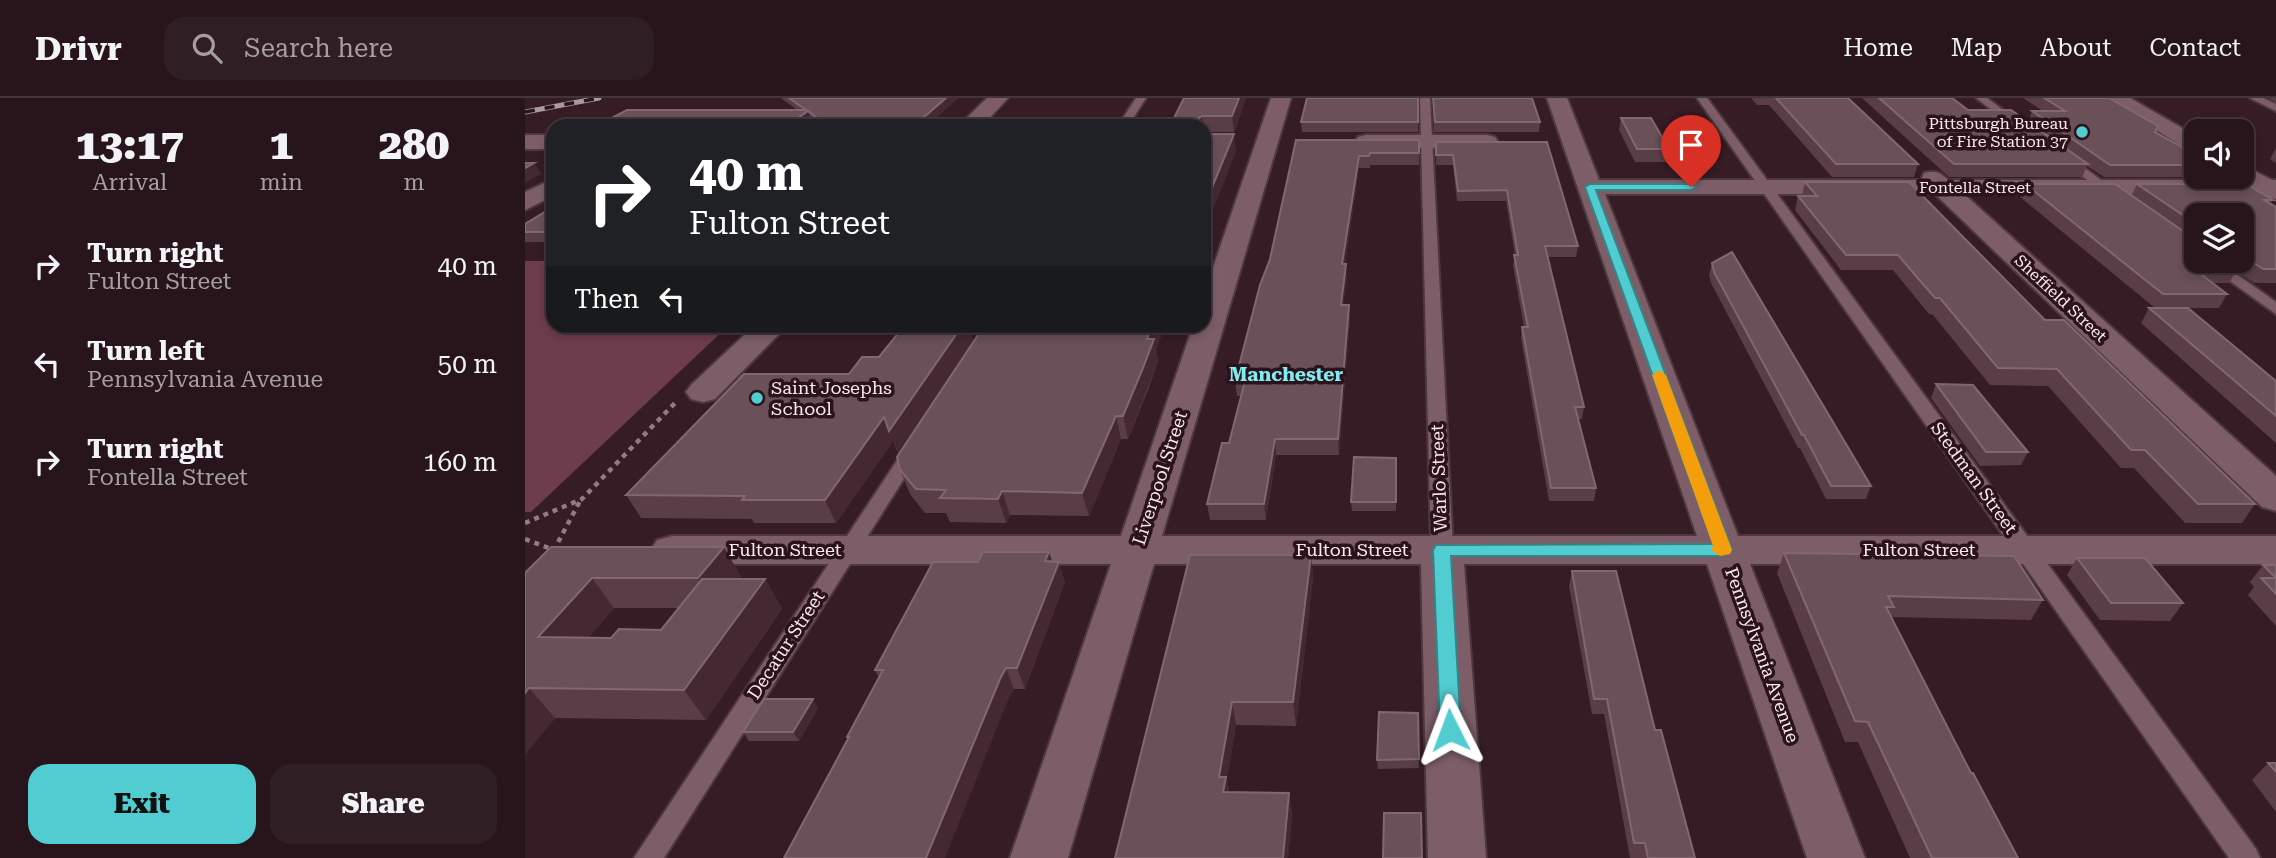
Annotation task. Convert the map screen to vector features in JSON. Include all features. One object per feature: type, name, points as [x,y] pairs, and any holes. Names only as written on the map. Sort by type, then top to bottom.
[{"type":"street","points":[[977,119],[998,98]]},
{"type":"street","name":"Liverpool Street","points":[[1211,318],[1281,98]]},
{"type":"street","name":"Pennsylvania Avenue","points":[[1557,98],[1560,142],[1590,187],[1836,858]]},
{"type":"street","points":[[2115,98],[2184,138]]},
{"type":"street","points":[[525,142],[546,142]]},
{"type":"street","points":[[1347,142],[1507,142]]},
{"type":"street","name":"Sheffield Street","points":[[1913,160],[2276,498]]},
{"type":"street","points":[[2254,178],[2274,189]]},
{"type":"street","name":"Fontella Street","points":[[1590,187],[2274,189]]},
{"type":"street","points":[[525,202],[546,190]]},
{"type":"street","points":[[525,218],[546,208]]},
{"type":"street","points":[[703,392],[764,333]]},
{"type":"street","name":"Liverpool Street","points":[[1039,858],[1206,333]]},
{"type":"street","name":"Fulton Street","points":[[638,550],[2276,550]]},
{"type":"street","name":"Warlo Street","points":[[1442,550],[1457,858]]},
{"type":"lane","points":[[1128,119],[1141,98]]},
{"type":"lane","name":"Warlo Street","points":[[1425,98],[1442,550]]},
{"type":"lane","name":"Stedman Street","points":[[1702,98],[2246,858]]},
{"type":"lane","points":[[1980,98],[2026,131]]},
{"type":"lane","points":[[2255,98],[2276,108]]},
{"type":"lane","points":[[2049,147],[2129,204]]},
{"type":"lane","points":[[2226,273],[2276,309]]},
{"type":"lane","name":"Decatur Street","points":[[648,858],[928,426]]},
{"type":"path","points":[[525,539],[554,550],[582,499],[648,428],[681,397],[703,392]]},
{"type":"path","points":[[525,523],[582,499]]},
{"type":"shaded area","points":[[525,261],[546,261],[546,333],[721,333],[531,512],[525,512]]},
{"type":"building","points":[[789,98],[946,98],[923,118],[817,118],[808,111],[797,119],[610,119],[627,110],[806,110]]},
{"type":"building","points":[[1184,98],[1239,98],[1232,116],[1174,119]]},
{"type":"building","points":[[1307,98],[1418,98],[1418,122],[1301,122]]},
{"type":"building","points":[[1433,98],[1532,98],[1540,122],[1435,122]]},
{"type":"building","points":[[1776,98],[1848,98],[1918,164],[1836,164]]},
{"type":"building","points":[[1879,98],[1952,98],[1968,110],[2011,110],[2088,164],[1954,164]]},
{"type":"building","points":[[2044,98],[2109,98],[2158,126],[2155,132],[2184,148],[2184,165],[2110,165],[2032,111],[2065,111]]},
{"type":"building","points":[[1621,118],[1651,118],[1669,149],[1637,149]]},
{"type":"building","points":[[1211,134],[1234,134],[1211,190]]},
{"type":"building","points":[[1296,140],[1419,140],[1419,153],[1370,153],[1369,156],[1359,156],[1342,264],[1346,264],[1341,305],[1349,305],[1338,439],[1275,439],[1264,504],[1207,504],[1222,443],[1229,443],[1245,381],[1235,381],[1260,285],[1270,259]]},
{"type":"building","points":[[1436,142],[1547,142],[1578,246],[1545,246],[1584,407],[1575,407],[1596,488],[1551,488],[1522,327],[1528,327],[1514,255],[1518,255],[1507,190],[1458,191],[1453,155],[1436,155]]},
{"type":"building","points":[[1805,182],[1909,182],[2045,320],[2064,320],[2255,504],[2198,504],[2145,450],[2131,450],[2057,369],[1998,368],[1940,298],[1935,298],[1898,255],[1846,255],[1798,196],[1817,196]]},
{"type":"building","points":[[2025,184],[2115,184],[2184,232],[2184,273],[2199,273],[2227,294],[2163,294]]},
{"type":"building","points":[[2137,184],[2184,184],[2184,189],[2254,189],[2273,200],[2264,200],[2276,207],[2276,269],[2263,269],[2254,263],[2254,203],[2184,203],[2184,216]]},
{"type":"building","points":[[546,211],[546,232],[525,232],[525,224]]},
{"type":"building","points":[[1732,252],[1871,486],[1831,486],[1714,272],[1712,263]]},
{"type":"building","points":[[2149,308],[2188,308],[2276,381],[2276,416]]},
{"type":"building","points":[[898,333],[957,333],[889,431],[884,417],[825,500],[626,495],[744,374],[849,374],[862,357],[879,357]]},
{"type":"building","points":[[979,333],[1149,333],[1147,339],[1154,339],[1123,416],[1116,416],[1082,493],[1002,491],[998,499],[940,498],[946,490],[916,489],[900,470],[897,457]]},
{"type":"building","points":[[1936,384],[1973,385],[2028,452],[1986,452]]},
{"type":"building","points":[[1354,457],[1396,458],[1396,502],[1351,502]]},
{"type":"building","points":[[551,547],[724,547],[698,578],[592,578],[538,637],[611,638],[619,629],[661,630],[702,579],[765,579],[684,690],[529,688],[525,693],[525,573]]},
{"type":"building","points":[[983,552],[1049,552],[1045,561],[1059,562],[1017,668],[1006,668],[1000,679],[926,858],[784,858],[883,670],[875,670],[933,562],[978,562]]},
{"type":"building","points":[[1784,553],[2014,556],[2043,600],[1888,596],[1894,607],[1886,607],[2018,858],[1932,858],[1868,722],[1855,721]]},
{"type":"building","points":[[1190,555],[1311,555],[1293,702],[1232,702],[1219,777],[1226,777],[1223,792],[1289,793],[1283,858],[1115,858]]},
{"type":"building","points":[[2077,558],[2145,558],[2183,603],[2111,603]]},
{"type":"building","points":[[2263,565],[2276,565],[2276,578]]},
{"type":"building","points":[[1572,571],[1616,571],[1655,730],[1661,730],[1695,858],[1648,858],[1645,843],[1634,843],[1607,699],[1594,699]]},
{"type":"building","points":[[2261,578],[2276,578],[2276,594]]},
{"type":"building","points":[[764,699],[813,699],[793,732],[743,732]]},
{"type":"building","points":[[1379,712],[1418,713],[1419,759],[1377,760]]},
{"type":"building","points":[[2268,763],[2276,763],[2276,772]]},
{"type":"building","points":[[1384,813],[1421,813],[1422,858],[1383,858]]},
{"type":"railway","points":[[525,112],[599,98]]},
{"type":"slow traffic","points":[[1659,375],[1723,550],[1720,550]]},
{"type":"place","name":"Pittsburgh Bureau of Fire Station 37","points":[[2082,132]]},
{"type":"place","name":"Saint Josephs School","points":[[757,398]]},
{"type":"district","name":"Manchester","points":[[1286,374]]},
{"type":"route","points":[[1450,730],[1442,550],[1723,550],[1590,187],[1691,187]]}]
